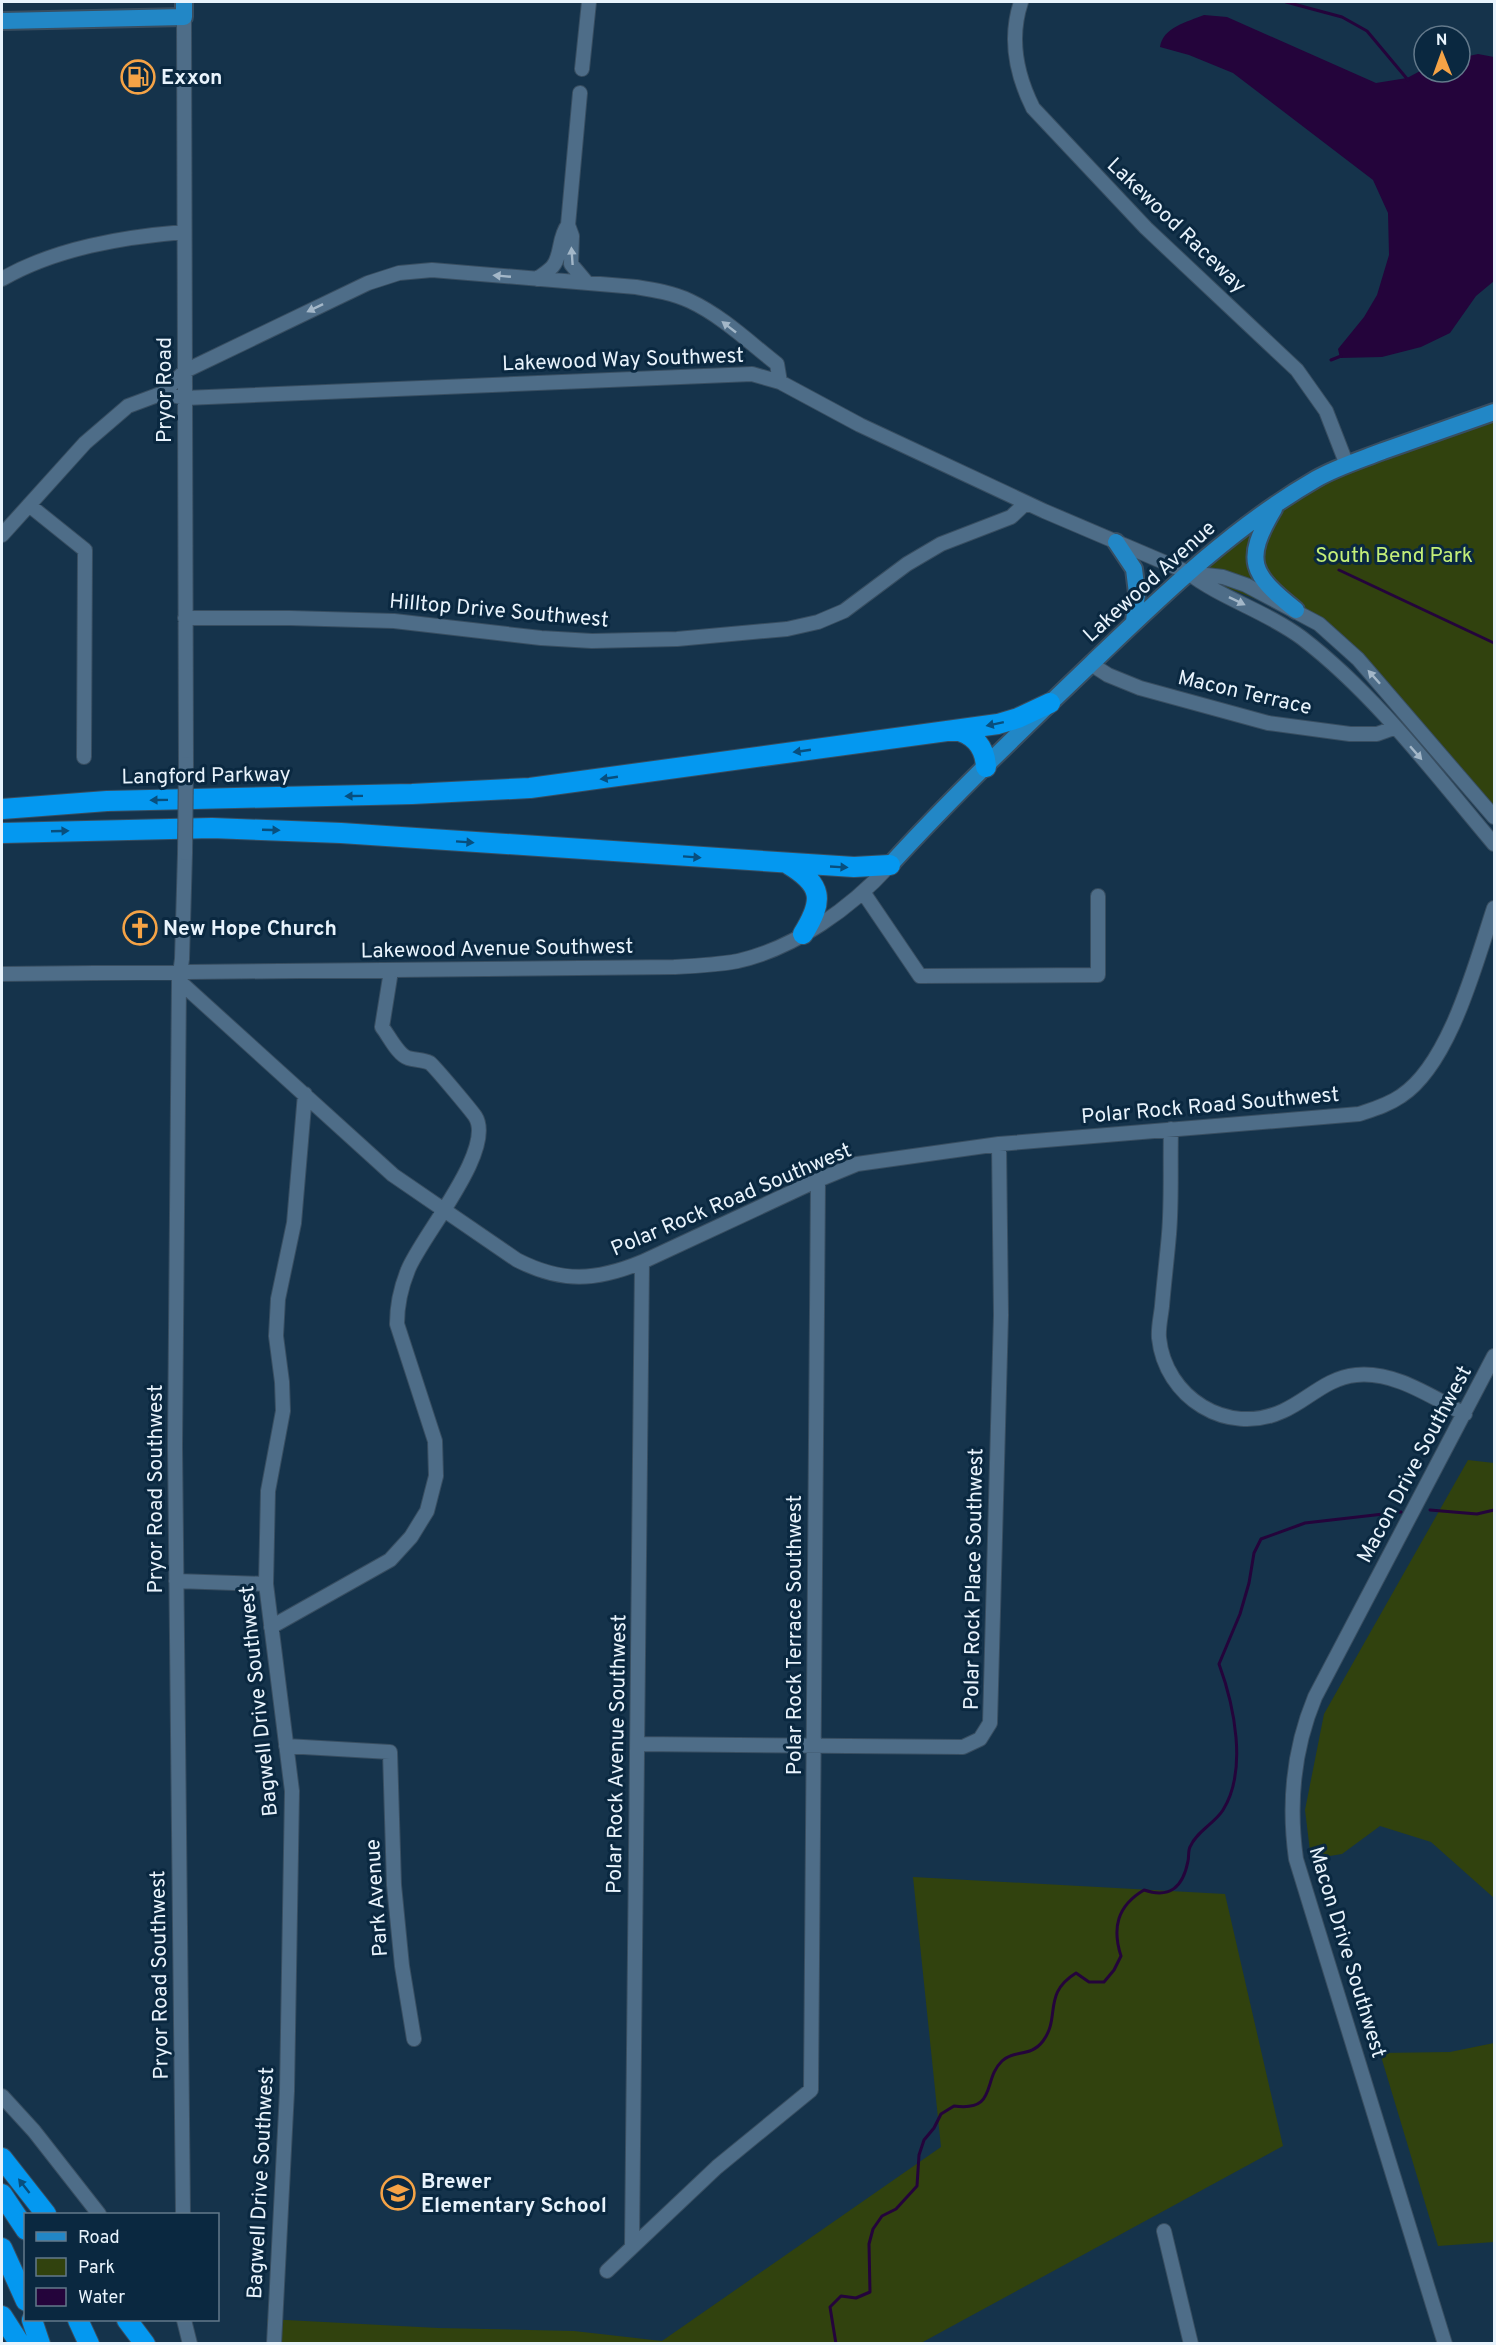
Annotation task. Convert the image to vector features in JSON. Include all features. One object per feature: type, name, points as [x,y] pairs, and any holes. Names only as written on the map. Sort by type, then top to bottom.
[{"type":"highway","name":"Langford Parkway","points":[[2,809],[107,801],[412,794],[530,788],[998,724],[1018,718],[1050,703]]},
{"type":"highway","points":[[955,730],[968,734],[979,743],[986,759],[986,767]]},
{"type":"highway","points":[[2,798],[107,801]]},
{"type":"highway","points":[[2,833],[212,828],[341,833],[859,868],[890,865]]},
{"type":"highway","points":[[788,864],[806,875],[816,890],[816,908],[802,934]]},
{"type":"highway","points":[[2,2158],[45,2213]]},
{"type":"highway","points":[[2,2193],[24,2227]]},
{"type":"highway","points":[[2,2248],[24,2296]]},
{"type":"highway","points":[[2,2316],[20,2343]]},
{"type":"highway","points":[[34,2321],[40,2343]]},
{"type":"highway","points":[[79,2321],[89,2343]]},
{"type":"highway","points":[[128,2321],[143,2341]]},
{"type":"main road","points":[[2,21],[184,9]]},
{"type":"main road","name":"Lakewood Avenue","points":[[890,865],[922,830],[1050,703],[1187,572],[1277,504],[1318,478],[1347,465],[1494,412]]},
{"type":"main road","points":[[1277,504],[1257,540],[1255,563],[1266,585],[1296,610]]},
{"type":"main road","points":[[1116,542],[1134,569],[1137,593],[1134,622]]},
{"type":"street","points":[[582,69],[588,2]]},
{"type":"street","name":"Lakewood Raceway","points":[[1021,2],[1015,46],[1017,66],[1032,108],[1146,228],[1297,370],[1326,411],[1347,465]]},
{"type":"street","name":"Pryor Road","points":[[184,9],[186,764]]},
{"type":"street","points":[[580,93],[568,225],[572,236],[571,264],[587,283]]},
{"type":"street","points":[[537,279],[553,266],[558,257],[561,234],[568,225]]},
{"type":"street","points":[[2,279],[33,263],[64,253],[149,235],[184,232]]},
{"type":"street","points":[[2,535],[85,443],[128,406],[163,393],[185,371],[368,283],[399,273],[432,270],[636,287],[664,292],[688,300],[709,311],[777,364],[780,382]]},
{"type":"street","name":"Lakewood Way Southwest","points":[[163,393],[185,398],[752,374],[780,382],[860,425],[1026,503],[1187,572]]},
{"type":"street","name":"Hilltop Drive Southwest","points":[[185,618],[394,621],[541,638],[592,641],[677,639],[787,629],[818,622],[844,610],[907,564],[941,544],[1011,517],[1026,503]]},
{"type":"street","points":[[29,505],[85,550],[84,757]]},
{"type":"street","points":[[1187,572],[1223,577],[1246,585],[1319,624],[1358,659],[1426,735],[1494,817]]},
{"type":"street","points":[[1187,572],[1203,585],[1258,612],[1299,636],[1345,673],[1494,844]]},
{"type":"street","name":"Macon Terrace","points":[[1091,663],[1108,675],[1140,688],[1268,723],[1350,734],[1377,734],[1394,728]]},
{"type":"street","name":"Pryor Road Southwest","points":[[183,2213],[175,1446],[179,976],[185,853],[186,764]]},
{"type":"street","name":"Lakewood Avenue Southwest","points":[[2,974],[179,976],[674,967],[718,964],[755,956],[802,934],[863,892],[890,865]]},
{"type":"street","points":[[863,892],[920,976],[1098,975],[1098,896]]},
{"type":"street","name":"Polar Rock Road Southwest","points":[[179,976],[393,1175],[517,1260],[550,1274],[596,1277],[642,1262],[857,1164],[999,1144],[1359,1114],[1382,1107],[1403,1095],[1426,1071],[1449,1034],[1462,1004],[1494,908]]},
{"type":"street","points":[[271,1627],[390,1560],[411,1538],[427,1511],[436,1476],[435,1441],[397,1324],[397,1314],[408,1268],[445,1210],[472,1159],[479,1138],[477,1118],[430,1063],[405,1057],[382,1027],[390,971]]},
{"type":"street","name":"Bagwell Drive Southwest","points":[[274,2343],[287,2091],[292,1791],[266,1584],[268,1491],[283,1412],[276,1336],[278,1299],[294,1223],[304,1094]]},
{"type":"street","points":[[1171,1129],[1169,1230],[1159,1335],[1167,1368],[1185,1395],[1219,1415],[1237,1419],[1255,1419],[1284,1411],[1333,1381],[1354,1375],[1374,1374],[1388,1377],[1465,1414]]},
{"type":"street","name":"Polar Rock Place Southwest","points":[[637,1744],[963,1747],[980,1738],[990,1723],[1001,1315],[999,1144]]},
{"type":"street","name":"Polar Rock Terrace Southwest","points":[[632,2246],[717,2167],[811,2090],[818,1180]]},
{"type":"street","name":"Polar Rock Avenue Southwest","points":[[632,2246],[642,1262]]},
{"type":"street","name":"Macon Drive Southwest","points":[[1445,2343],[1296,1859],[1291,1802],[1298,1748],[1315,1697],[1494,1356]]},
{"type":"street","points":[[176,1581],[266,1584]]},
{"type":"street","name":"Park Avenue","points":[[286,1746],[390,1752],[394,1885],[402,1965],[414,2039]]},
{"type":"street","points":[[2,2096],[34,2131],[98,2213]]},
{"type":"street","points":[[1164,2232],[1191,2343]]},
{"type":"street","points":[[607,2271],[632,2246]]},
{"type":"street","points":[[184,2321],[190,2343]]},
{"type":"green space","name":"South Bend Park","points":[[1494,410],[1494,817],[1319,624],[1187,572],[1347,465]]},
{"type":"green space","points":[[1468,1460],[1494,1463],[1494,1898],[1431,1842],[1380,1826],[1342,1854],[1311,1859],[1305,1810],[1324,1714]]},
{"type":"green space","points":[[913,1877],[1225,1894],[1283,2146],[921,2343],[270,2344],[267,2319],[438,2328],[574,2331],[662,2341],[941,2147]]},
{"type":"green space","points":[[1494,2043],[1494,2242],[1438,2246],[1380,2053],[1450,2052]]},
{"type":"water","points":[[1204,15],[1227,17],[1376,83],[1412,75],[1412,84],[1472,84],[1472,55],[1494,57],[1494,281],[1476,296],[1450,333],[1421,347],[1382,357],[1340,358],[1338,349],[1364,317],[1377,295],[1389,255],[1388,213],[1373,180],[1233,73],[1189,55],[1160,47],[1166,35],[1183,23]]},
{"type":"waterway","points":[[1286,2],[1342,17],[1367,31],[1408,80]]},
{"type":"waterway","points":[[1331,360],[1341,356]]},
{"type":"waterway","points":[[1339,570],[1494,643]]},
{"type":"waterway","points":[[1430,1510],[1477,1514],[1494,1510]]},
{"type":"waterway","points":[[836,2344],[830,2307],[841,2296],[856,2298],[870,2292],[869,2244],[873,2229],[882,2216],[896,2209],[917,2186],[919,2155],[924,2140],[934,2128],[941,2114],[954,2106],[968,2107],[977,2104],[987,2093],[992,2077],[1002,2061],[1012,2055],[1033,2050],[1043,2041],[1051,2023],[1055,1997],[1066,1981],[1076,1973],[1089,1982],[1104,1982],[1114,1970],[1121,1956],[1117,1927],[1122,1911],[1135,1896],[1144,1890],[1161,1893],[1174,1889],[1183,1878],[1189,1849],[1193,1842],[1223,1810],[1231,1794],[1237,1757],[1233,1718],[1219,1664],[1240,1614],[1249,1583],[1254,1553],[1261,1539],[1305,1523],[1401,1512]]},
{"type":"place","name":"Exxon","points":[[138,77]]},
{"type":"place","name":"New Hope Church","points":[[140,928]]},
{"type":"place","name":"Brewer Elementary School","points":[[398,2193]]}]
